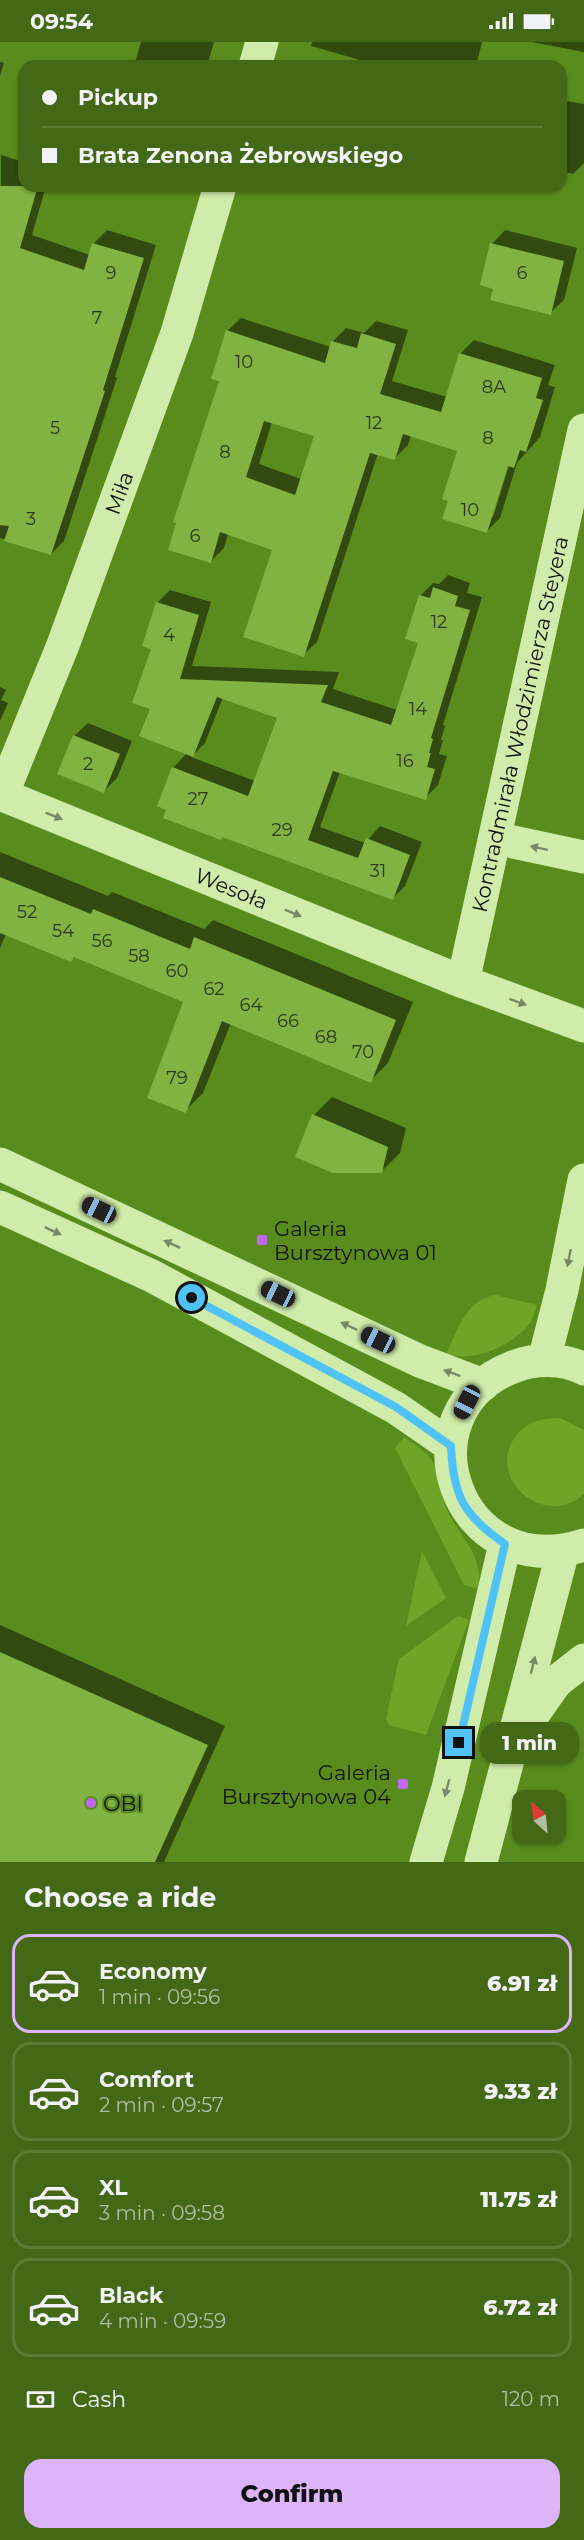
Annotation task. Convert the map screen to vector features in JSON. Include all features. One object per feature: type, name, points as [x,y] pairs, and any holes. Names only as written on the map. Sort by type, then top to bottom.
[{"type":"street","points":[[257,60],[262,42]]},
{"type":"street","name":"Miła","points":[[1,794],[63,645],[177,333],[218,192]]},
{"type":"street","name":"Kontradmirała Włodzimierza Steyera","points":[[464,982],[584,430]]},
{"type":"street","name":"Wesoła","points":[[1,794],[464,982],[584,1026]]},
{"type":"street","points":[[495,838],[584,857]]},
{"type":"street","points":[[0,1164],[420,1361],[483,1384]]},
{"type":"street","points":[[544,1360],[562,1290],[584,1180]]},
{"type":"street","points":[[0,1207],[162,1282],[396,1407],[451,1446]]},
{"type":"street","points":[[481,1862],[514,1742],[574,1548],[534,1552],[505,1544],[481,1527],[463,1504],[452,1476],[451,1446],[456,1423],[467,1402],[483,1384],[501,1371],[522,1363],[544,1360],[575,1364],[584,1369]]},
{"type":"street","points":[[426,1862],[450,1776],[505,1544]]},
{"type":"street","points":[[514,1742],[556,1682],[584,1660]]},
{"type":"green space","points":[[496,1295],[537,1305],[533,1319],[528,1326],[511,1340],[490,1351],[468,1356],[446,1354],[470,1309],[486,1298]]},
{"type":"green space","points":[[560,1418],[584,1430],[584,1494],[564,1505],[553,1506],[528,1498],[519,1490],[512,1480],[507,1456],[510,1445],[517,1434],[528,1425],[544,1419]]},
{"type":"green space","points":[[404,1437],[423,1450],[435,1466],[450,1517],[468,1544],[477,1563],[479,1589],[464,1585],[395,1448]]},
{"type":"green space","points":[[422,1551],[446,1598],[406,1626]]},
{"type":"green space","points":[[458,1616],[469,1620],[426,1735],[389,1725],[386,1719],[399,1659]]},
{"type":"building","points":[[0,186],[18,186],[18,192],[36,192],[20,248],[84,270],[92,243],[144,258],[103,390],[105,391],[51,555],[4,541],[9,526],[0,525]]},
{"type":"building","points":[[490,243],[564,261],[551,315],[490,300],[493,289],[480,285]]},
{"type":"building","points":[[226,330],[325,363],[331,341],[357,348],[361,333],[396,344],[380,394],[441,412],[459,353],[542,378],[536,398],[543,400],[526,452],[520,450],[514,468],[508,466],[487,533],[442,519],[448,501],[442,499],[457,451],[403,434],[395,460],[370,453],[304,657],[243,637],[272,550],[220,532],[211,563],[168,550],[176,523],[173,522],[219,381],[211,379]],"holes":[[[264,421],[314,436],[295,495],[246,477]]]},
{"type":"building","points":[[433,587],[458,596],[455,606],[470,610],[431,738],[433,739],[427,767],[435,769],[426,800],[333,771],[308,840],[358,858],[366,838],[410,855],[393,900],[222,837],[221,840],[163,818],[166,810],[157,806],[172,767],[248,796],[277,718],[217,697],[193,757],[139,736],[150,709],[132,703],[151,649],[142,646],[156,602],[199,615],[180,679],[328,685],[321,702],[391,725],[418,643],[405,639],[419,595],[430,598]]},
{"type":"building","points":[[73,735],[120,754],[104,793],[57,774]]},
{"type":"building","points":[[0,877],[91,914],[93,909],[190,949],[194,937],[396,1020],[371,1083],[222,1021],[186,1113],[147,1098],[183,1002],[74,957],[71,962],[0,933]]},
{"type":"building","points":[[312,1114],[388,1147],[382,1173],[333,1173],[295,1157]]},
{"type":"building","name":"OBI","points":[[0,1652],[208,1745],[155,1862],[0,1862]]},
{"type":"place","name":"Galeria Bursztynowa 01","points":[[262,1240]]},
{"type":"place","name":"Galeria Bursztynowa 04","points":[[403,1784]]},
{"type":"place","name":"OBI","points":[[91,1803]]},
{"type":"route","points":[[192,1298],[396,1407],[451,1446],[452,1476],[463,1504],[481,1527],[505,1544],[459,1743]]}]
